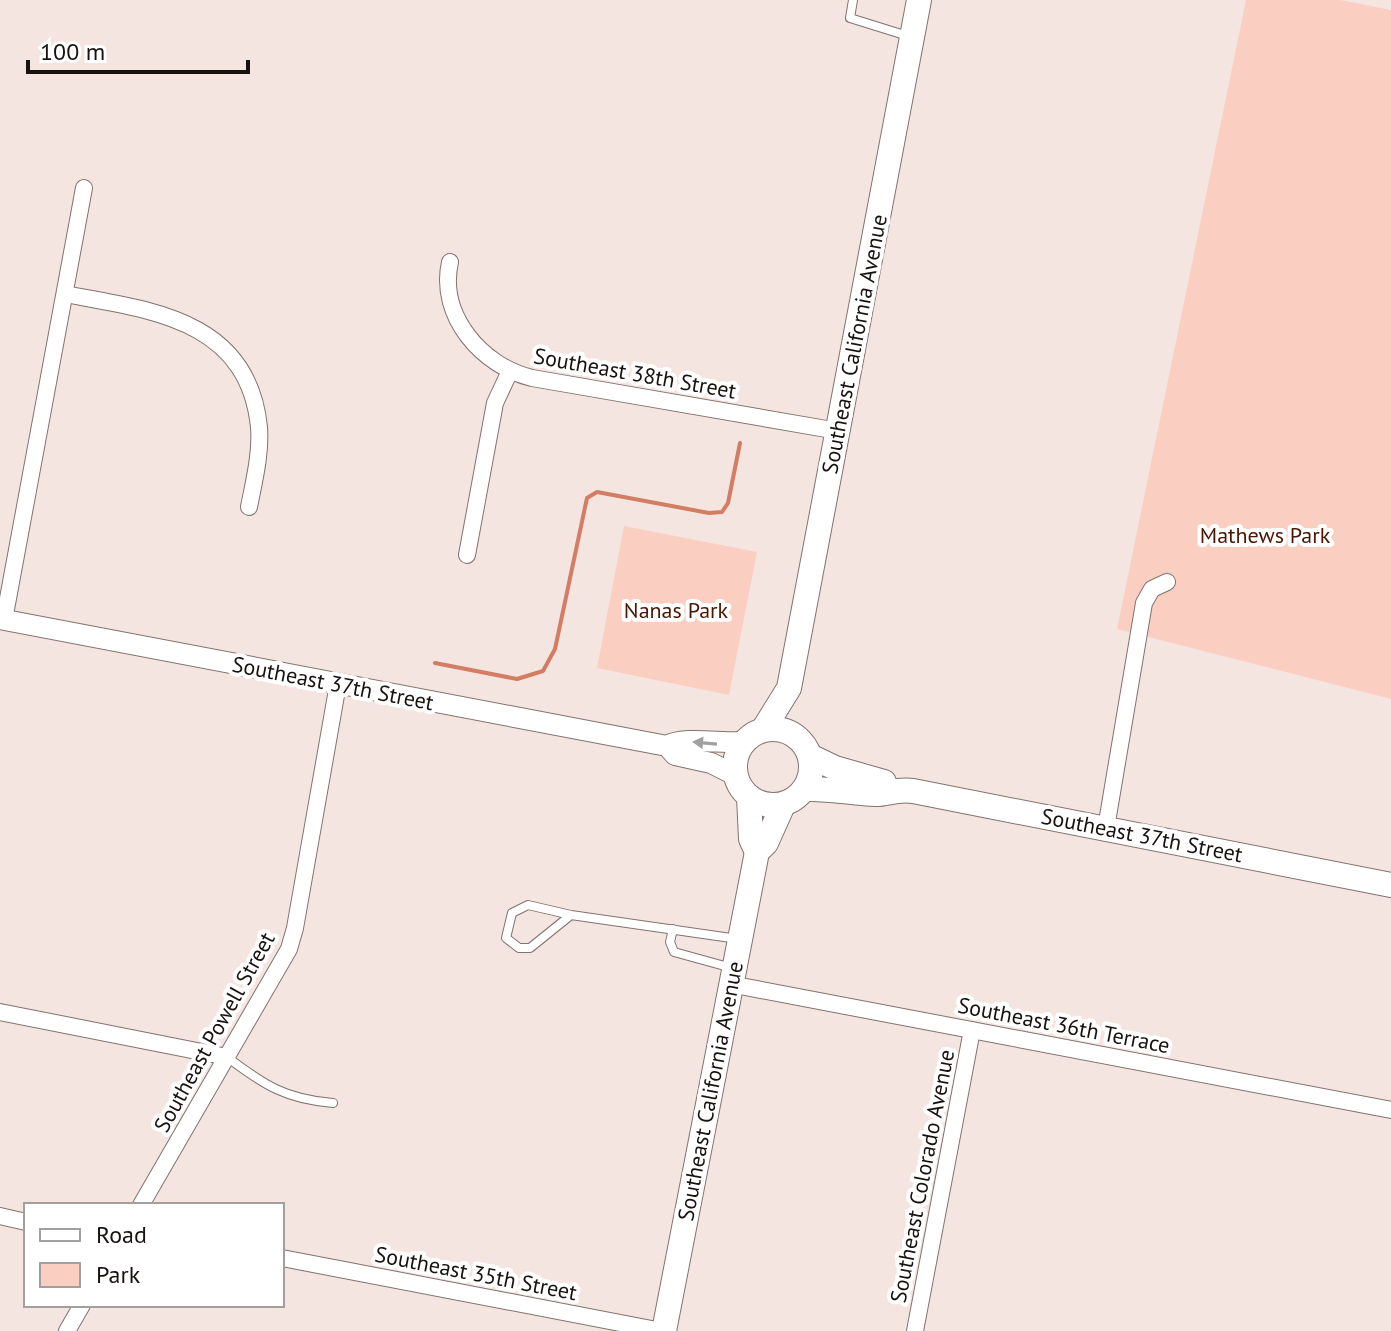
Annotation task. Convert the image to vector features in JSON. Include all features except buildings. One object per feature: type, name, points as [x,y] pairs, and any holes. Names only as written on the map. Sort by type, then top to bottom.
[{"type":"main road","name":"Southeast California Avenue","points":[[804,747],[789,688],[919,0]]},
{"type":"main road","name":"Southeast California Avenue","points":[[754,736],[789,688]]},
{"type":"main road","points":[[788,732],[804,747],[810,778],[805,789],[783,805],[759,803],[749,797],[735,775],[735,763],[754,736],[788,732]]},
{"type":"main road","name":"Southeast 37th Street","points":[[804,747],[848,772],[880,779],[892,789],[1391,885]]},
{"type":"main road","name":"Southeast 37th Street","points":[[805,789],[843,789],[879,795],[892,789]]},
{"type":"main road","name":"Southeast California Avenue","points":[[749,797],[751,839],[757,852]]},
{"type":"main road","name":"Southeast California Avenue","points":[[663,1331],[757,852],[766,843],[783,805]]},
{"type":"street","points":[[2,620],[84,188]]},
{"type":"street","name":"Southeast 38th Street","points":[[450,262],[450,296],[461,327],[482,353],[510,371],[532,378],[838,431]]},
{"type":"street","points":[[65,294],[175,317],[210,337],[228,354],[248,385],[259,428],[249,507]]},
{"type":"street","points":[[467,555],[495,403],[510,371]]},
{"type":"street","points":[[1106,828],[1144,603],[1152,589],[1167,582]]},
{"type":"street","name":"Southeast 37th Street","points":[[2,620],[667,746],[675,755],[711,763],[735,775]]},
{"type":"street","name":"Southeast Powell Street","points":[[142,1203],[283,961],[295,928],[338,684]]},
{"type":"street","name":"Southeast 37th Street","points":[[667,746],[677,740],[716,744],[754,736]]},
{"type":"street","name":"Southeast 36th Terrace","points":[[731,976],[972,1030],[1391,1110]]},
{"type":"street","points":[[0,1012],[227,1057]]},
{"type":"street","name":"Southeast Colorado Avenue","points":[[915,1331],[972,1030]]},
{"type":"street","points":[[0,1216],[24,1222]]},
{"type":"street","name":"Southeast 35th Street","points":[[284,1258],[663,1331]]},
{"type":"street","points":[[67,1331],[81,1307]]},
{"type":"lane","points":[[853,0],[850,18],[912,37]]},
{"type":"lane","points":[[571,915],[530,948],[519,948],[506,938],[512,913],[528,905],[571,915],[739,939]]},
{"type":"lane","points":[[673,929],[670,942],[674,952],[731,976]]},
{"type":"lane","points":[[227,1057],[269,1088],[304,1100],[333,1103]]},
{"type":"green space","name":"Mathews Park","points":[[1246,0],[1340,0],[1391,10],[1391,699],[1117,629]]},
{"type":"green space","name":"Nanas Park","points":[[624,526],[757,552],[729,695],[597,668]]},
{"type":"waterway","points":[[435,663],[517,679],[543,671],[555,649],[587,498],[597,492],[709,513],[722,512],[728,503],[740,443]]}]
